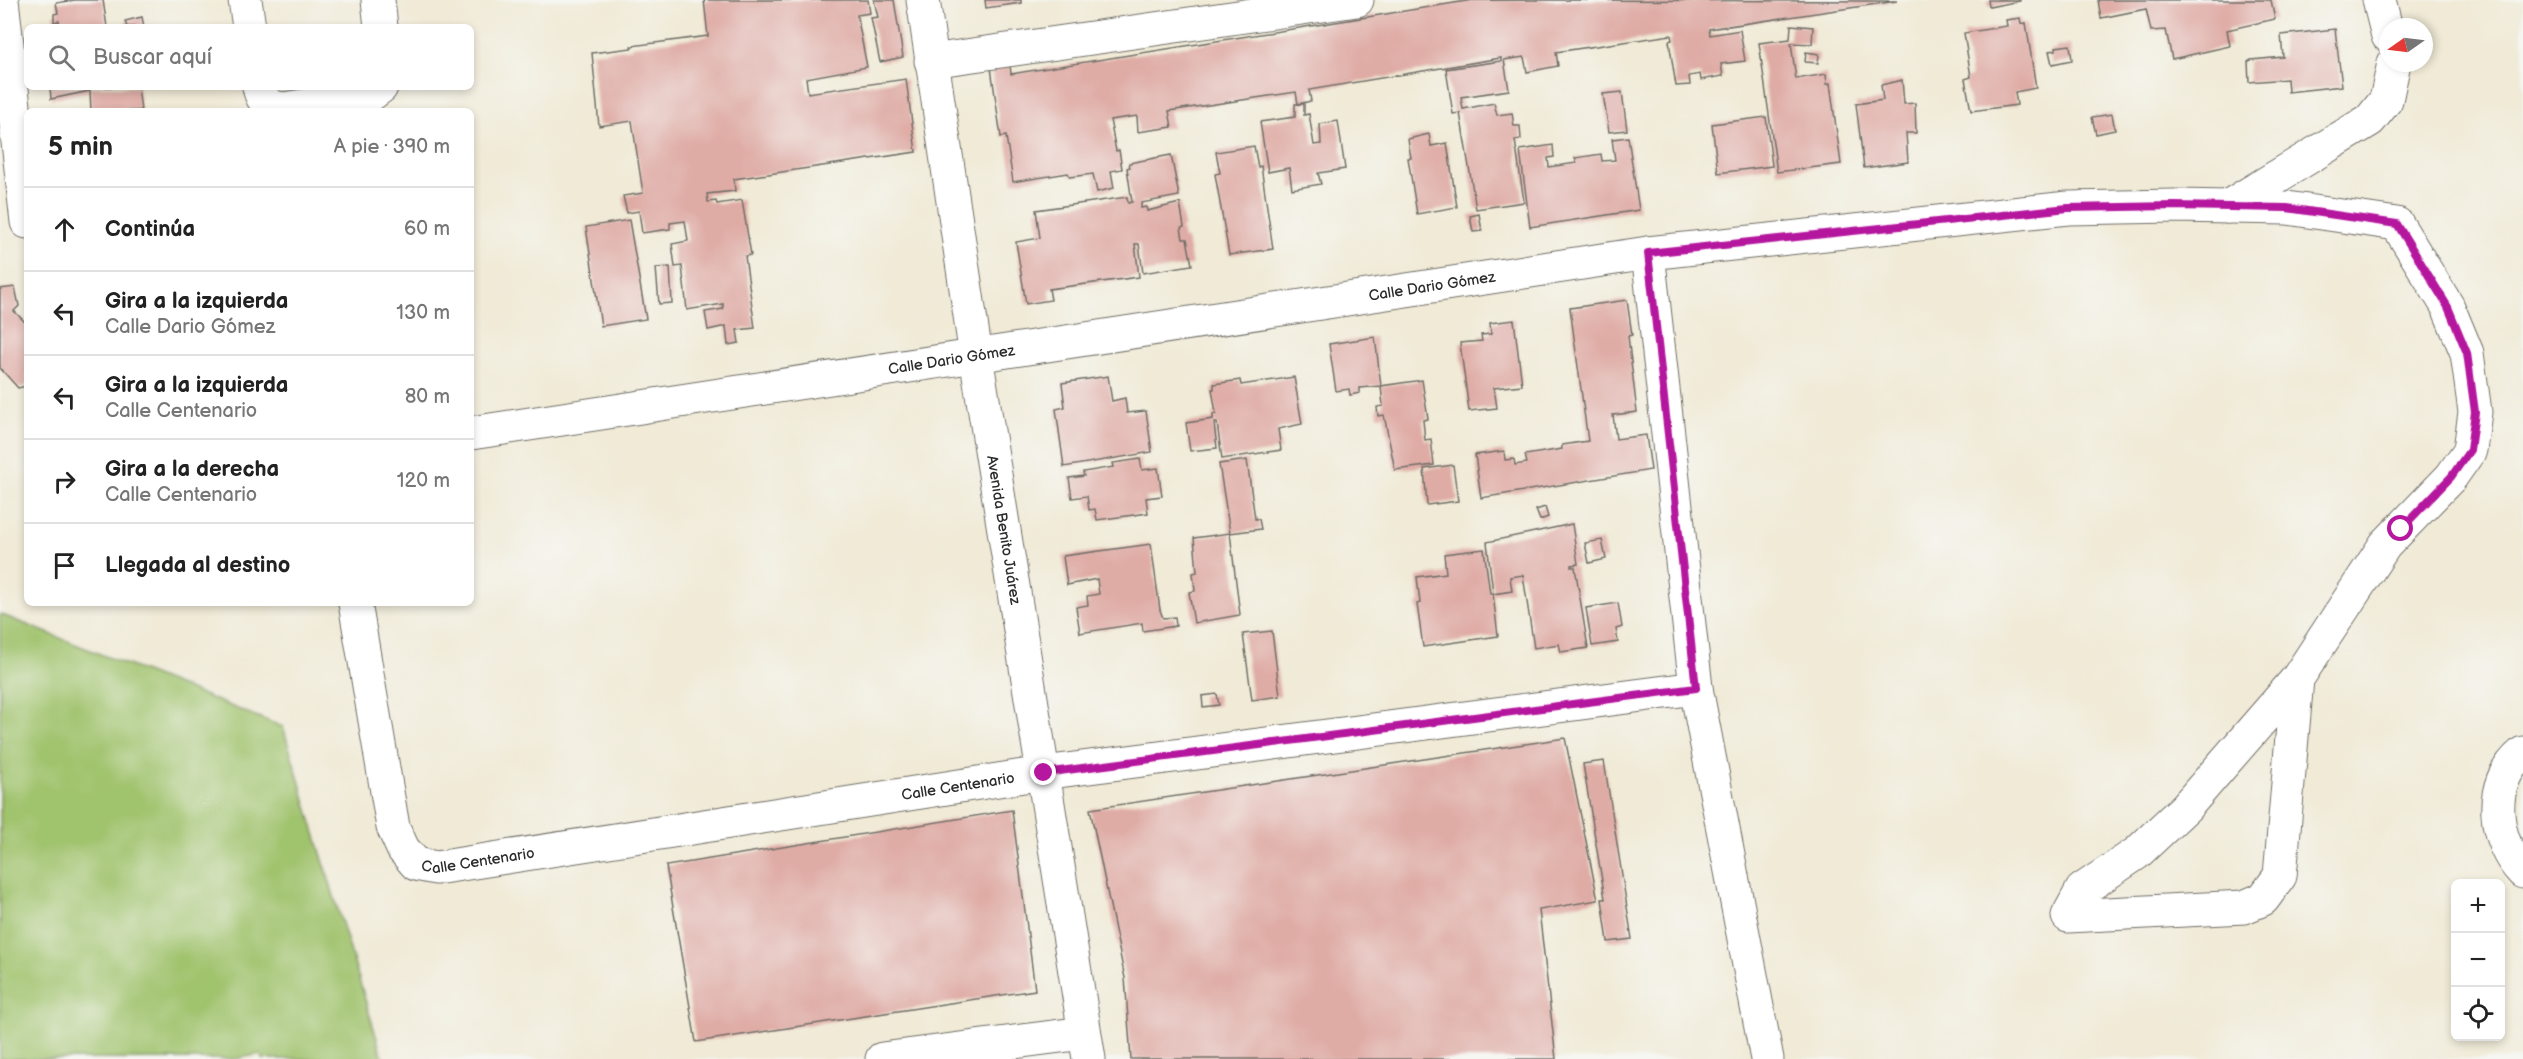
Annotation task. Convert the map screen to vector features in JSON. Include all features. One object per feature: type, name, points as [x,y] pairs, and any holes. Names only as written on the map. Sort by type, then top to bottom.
[{"type":"street","points":[[2,0],[24,195]]},
{"type":"street","points":[[245,0],[249,24]]},
{"type":"street","points":[[378,0],[381,24]]},
{"type":"street","name":"Avenida Benito Juárez","points":[[923,0],[976,356],[1087,1046]]},
{"type":"street","points":[[931,61],[1357,0]]},
{"type":"street","points":[[2379,0],[2384,18]]},
{"type":"street","points":[[2227,207],[2370,120],[2386,100],[2392,72]]},
{"type":"street","points":[[260,90],[264,101],[273,108]]},
{"type":"street","points":[[290,108],[369,96],[377,90]]},
{"type":"street","name":"Calle Dario Gómez","points":[[474,433],[1648,253],[2068,208],[2287,208],[2397,224],[2448,307],[2467,353],[2475,412],[2470,450],[2451,477],[2385,545],[2297,679]]},
{"type":"street","points":[[1648,253],[1696,688],[1767,1059]]},
{"type":"street","name":"Calle Centenario","points":[[356,606],[393,827],[403,849],[416,864],[436,868],[1044,773],[1696,688]]},
{"type":"street","points":[[2297,679],[2280,876],[2263,899],[2244,907],[2068,916],[2082,891],[2137,853],[2186,807],[2297,679]]},
{"type":"street","points":[[2523,753],[2503,781],[2497,807],[2500,835],[2511,860],[2523,872]]},
{"type":"street","points":[[882,1059],[1087,1046]]},
{"type":"green space","points":[[0,614],[283,727],[383,1059],[262,1059],[260,1054],[236,1059],[0,1059]]},
{"type":"building","points":[[103,0],[107,24],[54,22],[54,14],[58,13],[56,3]]},
{"type":"building","points":[[704,0],[868,0],[870,13],[857,15],[867,67],[806,78],[808,93],[906,79],[916,152],[734,179],[735,191],[707,194],[708,202],[716,201],[717,204],[742,200],[751,255],[745,256],[755,328],[737,330],[739,343],[728,345],[726,326],[708,330],[705,312],[723,309],[723,304],[687,310],[682,266],[675,267],[672,244],[688,241],[685,221],[670,223],[670,229],[642,233],[639,211],[627,213],[623,196],[643,193],[632,121],[599,126],[592,53],[708,36]]},
{"type":"building","points":[[874,0],[894,0],[903,57],[880,62],[871,18],[878,17]]},
{"type":"building","points":[[985,0],[1021,0],[1021,3],[986,8]]},
{"type":"building","points":[[1473,0],[1897,1],[1709,29],[1710,35],[1740,30],[1745,61],[1721,64],[1723,76],[1701,80],[1700,74],[1689,76],[1690,85],[1676,86],[1669,41],[1672,40],[1671,35],[1556,52],[1558,66],[1527,72],[1524,57],[1504,60],[1509,90],[1461,97],[1463,109],[1494,103],[1497,115],[1512,113],[1514,126],[1520,126],[1521,139],[1515,140],[1524,202],[1476,209],[1460,113],[1453,114],[1446,69],[1501,61],[1501,58],[1309,90],[1311,101],[1298,104],[1296,92],[1169,111],[1172,127],[1138,132],[1137,116],[1110,120],[1122,169],[1111,171],[1114,188],[1097,192],[1093,174],[1070,177],[1068,173],[1013,182],[1006,136],[1001,137],[990,61],[1009,57],[1011,74]]},
{"type":"building","points":[[1988,0],[2020,0],[2020,1],[1989,7]]},
{"type":"building","points":[[2098,0],[2271,0],[2275,19],[2227,30],[2230,46],[2172,59],[2166,30],[2151,31],[2146,9],[2101,18]]},
{"type":"building","points":[[142,17],[143,24],[126,24],[125,21]]},
{"type":"building","points":[[2020,18],[2021,24],[2026,23],[2036,88],[2015,92],[2017,105],[1971,111],[1965,79],[1971,77],[1964,33],[2007,26],[2006,20]]},
{"type":"building","points":[[1791,25],[1813,27],[1812,44],[1791,43],[1796,79],[1826,74],[1827,84],[1830,83],[1841,164],[1777,172],[1759,43],[1790,39]]},
{"type":"building","points":[[2335,29],[2342,86],[2288,92],[2287,79],[2249,82],[2248,62],[2283,57],[2281,35]]},
{"type":"building","points":[[2070,45],[2072,60],[2052,64],[2049,51],[2056,50],[2056,47]]},
{"type":"building","points":[[1806,52],[1819,54],[1818,63],[1805,62]]},
{"type":"building","points":[[1902,80],[1904,104],[1915,103],[1916,133],[1906,133],[1908,162],[1864,168],[1856,104],[1883,100],[1881,85]]},
{"type":"building","points":[[50,90],[138,90],[141,108],[91,108],[90,91],[51,99]]},
{"type":"building","points":[[1622,92],[1627,130],[1609,132],[1603,94]]},
{"type":"building","points":[[1295,104],[1304,104],[1304,115],[1309,114],[1314,145],[1321,144],[1320,124],[1338,121],[1345,169],[1318,173],[1321,184],[1292,189],[1289,168],[1268,172],[1260,122],[1295,117]]},
{"type":"building","points":[[2112,114],[2115,130],[2096,134],[2092,117]]},
{"type":"building","points":[[1766,117],[1772,166],[1718,173],[1712,124]]},
{"type":"building","points":[[1429,134],[1431,146],[1447,143],[1457,207],[1417,214],[1408,158],[1411,158],[1408,139]]},
{"type":"building","points":[[1628,137],[1639,210],[1530,227],[1520,150],[1553,145],[1554,157],[1548,158],[1549,167],[1577,163],[1575,158],[1601,154],[1602,161],[1615,160],[1612,139]]},
{"type":"building","points":[[1254,146],[1258,167],[1261,166],[1273,249],[1229,255],[1215,174],[1220,173],[1216,152]]},
{"type":"building","points":[[1171,155],[1179,196],[1141,203],[1141,208],[1146,207],[1147,211],[1180,203],[1184,227],[1181,228],[1183,239],[1187,239],[1192,265],[1143,273],[1139,244],[1135,244],[1139,277],[1049,289],[1051,300],[1026,304],[1016,242],[1040,238],[1036,210],[1127,197],[1128,203],[1132,202],[1127,168],[1130,167],[1129,163]]},
{"type":"building","points":[[1479,214],[1482,231],[1473,232],[1470,216]]},
{"type":"building","points":[[629,220],[646,319],[601,326],[586,227]]},
{"type":"building","points":[[670,267],[672,303],[659,304],[656,268]]},
{"type":"building","points":[[15,287],[19,306],[14,311],[24,321],[24,387],[18,388],[0,368],[0,289]]},
{"type":"building","points":[[1627,300],[1632,335],[1628,336],[1637,412],[1613,415],[1616,439],[1646,435],[1651,470],[1481,498],[1475,455],[1504,451],[1505,460],[1514,459],[1515,465],[1527,463],[1525,455],[1562,449],[1562,445],[1588,441],[1570,308]]},
{"type":"building","points":[[1514,320],[1522,385],[1494,388],[1497,408],[1469,411],[1460,343],[1482,341],[1481,335],[1491,334],[1490,323]]},
{"type":"building","points":[[1375,337],[1381,386],[1360,388],[1360,393],[1350,395],[1349,389],[1336,391],[1329,344]]},
{"type":"building","points":[[1108,376],[1112,401],[1125,398],[1127,413],[1146,411],[1152,452],[1064,467],[1056,409],[1065,407],[1062,383]]},
{"type":"building","points":[[1294,377],[1302,424],[1278,429],[1281,450],[1222,459],[1217,423],[1214,423],[1217,448],[1190,451],[1186,423],[1213,419],[1213,414],[1216,413],[1212,389],[1214,389],[1214,384],[1240,380],[1241,385]]},
{"type":"building","points":[[1422,380],[1428,419],[1423,420],[1425,440],[1431,439],[1434,465],[1395,470],[1384,415],[1378,416],[1377,407],[1383,406],[1381,386]]},
{"type":"building","points":[[1140,459],[1142,470],[1158,468],[1162,496],[1146,498],[1148,513],[1097,520],[1095,509],[1089,510],[1087,496],[1072,498],[1069,478],[1084,476],[1083,472],[1114,467],[1113,463]]},
{"type":"building","points":[[1247,460],[1255,519],[1259,519],[1261,529],[1230,533],[1219,464]]},
{"type":"building","points":[[1453,465],[1458,501],[1427,505],[1424,469]]},
{"type":"building","points":[[1545,507],[1548,517],[1540,520],[1536,510]]},
{"type":"building","points":[[1572,524],[1578,564],[1571,565],[1571,567],[1575,567],[1588,648],[1561,652],[1559,644],[1534,648],[1523,575],[1510,577],[1512,591],[1493,594],[1498,636],[1423,647],[1417,604],[1420,603],[1417,577],[1446,573],[1444,554],[1484,549],[1490,593],[1493,593],[1487,542]]},
{"type":"building","points":[[1230,533],[1240,615],[1194,623],[1189,592],[1195,591],[1193,573],[1197,572],[1194,538]]},
{"type":"building","points":[[1602,540],[1606,559],[1589,563],[1585,543]]},
{"type":"building","points":[[1151,544],[1160,610],[1163,618],[1175,617],[1176,626],[1143,631],[1142,623],[1080,633],[1076,607],[1088,605],[1087,596],[1099,594],[1097,579],[1067,585],[1063,556]]},
{"type":"building","points":[[1618,603],[1622,627],[1616,629],[1618,642],[1592,646],[1586,608]]},
{"type":"building","points":[[1272,631],[1280,696],[1252,700],[1243,634]]},
{"type":"building","points":[[1217,694],[1219,705],[1203,707],[1202,696]]},
{"type":"building","points":[[1565,738],[1598,900],[1539,910],[1556,1059],[1131,1059],[1125,978],[1090,809]]},
{"type":"building","points":[[1604,761],[1632,939],[1608,942],[1602,899],[1605,899],[1583,764]]},
{"type":"building","points":[[1012,810],[1035,990],[696,1042],[666,866]]},
{"type":"route","points":[[1044,773],[1696,688],[1648,253],[2068,208],[2174,206],[2287,208],[2397,224],[2448,307],[2467,353],[2475,412],[2470,450],[2451,477],[2401,529]]}]
